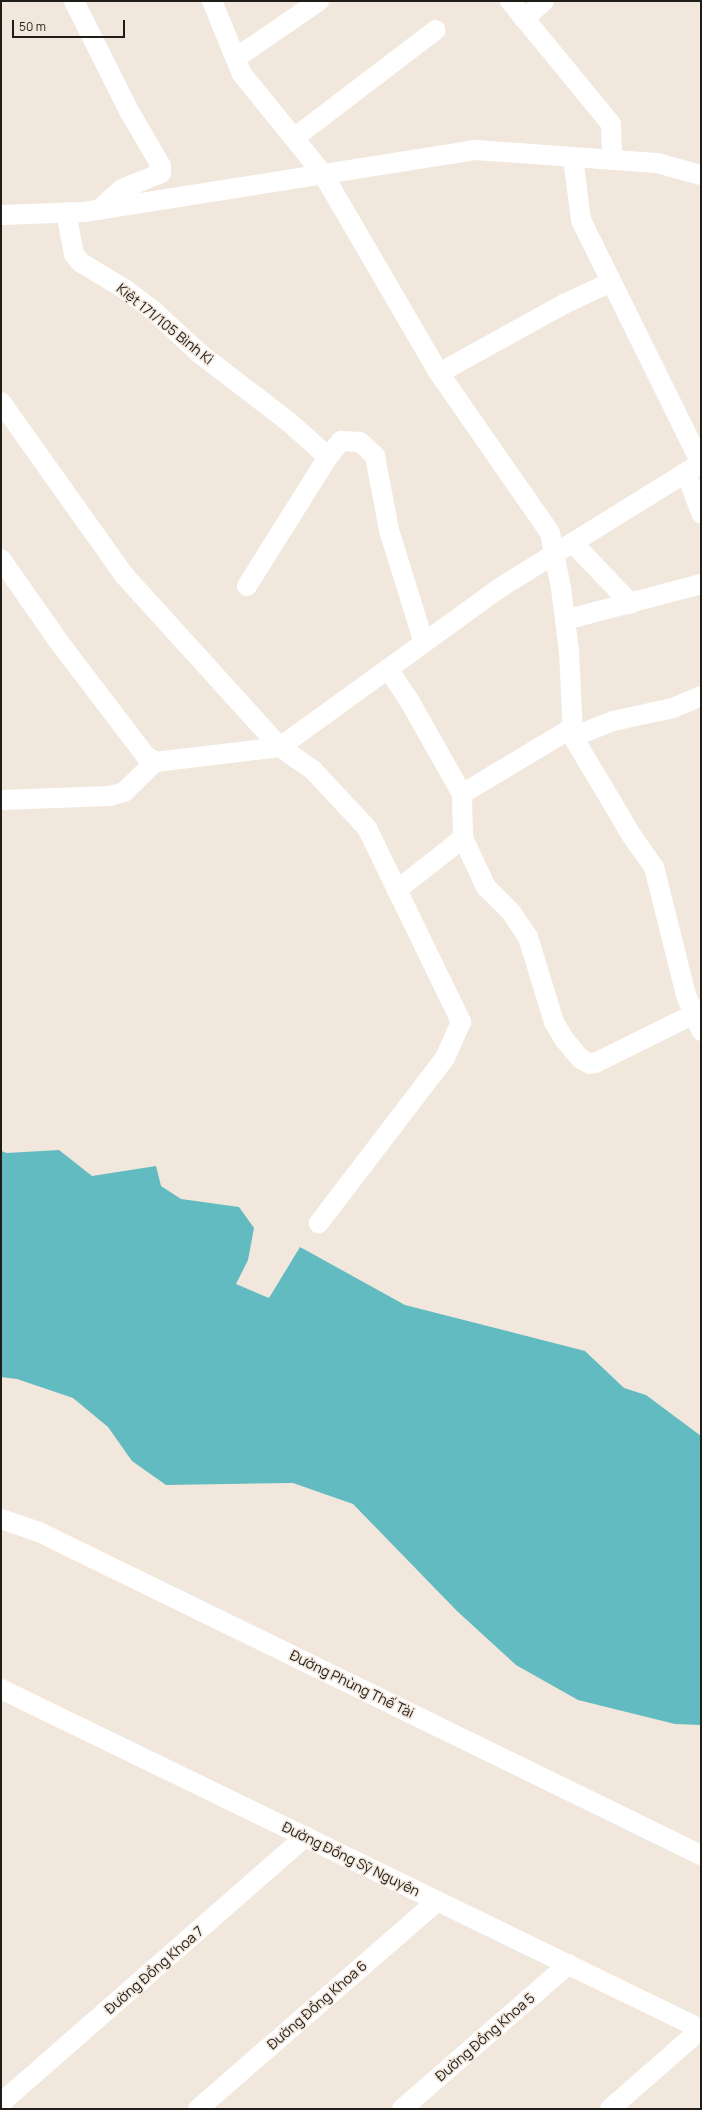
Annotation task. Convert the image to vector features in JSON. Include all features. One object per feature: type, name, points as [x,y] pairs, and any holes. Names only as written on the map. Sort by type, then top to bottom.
[{"type":"street","points":[[74,1],[129,110],[161,166],[161,174],[122,189],[99,210]]},
{"type":"street","points":[[212,1],[242,74],[324,174],[439,373],[550,533],[565,620],[572,732],[632,836],[654,867],[686,995],[697,1022],[595,1063],[585,1062],[564,1039],[554,1022],[528,937],[512,912],[486,887],[463,838],[462,794],[388,669]]},
{"type":"street","points":[[236,58],[319,1]]},
{"type":"street","points":[[510,1],[611,124],[612,160]]},
{"type":"street","points":[[524,19],[544,1]]},
{"type":"street","points":[[294,138],[436,30]]},
{"type":"street","points":[[1,215],[99,210],[476,150],[657,163],[701,175]]},
{"type":"street","points":[[1,800],[110,796],[124,792],[155,762],[280,748],[498,589],[701,463],[581,220],[573,158]]},
{"type":"street","name":"Kiệt 171/105 Bình Kì","points":[[66,212],[74,254],[80,262],[138,299],[199,353],[289,422],[328,456]]},
{"type":"street","points":[[439,373],[564,304],[611,282]]},
{"type":"street","points":[[1,402],[124,575],[280,748],[312,768],[367,828],[461,1022],[445,1058],[319,1223]]},
{"type":"street","points":[[247,586],[328,456],[341,441],[360,442],[375,456],[389,530],[424,643]]},
{"type":"street","points":[[686,472],[701,513]]},
{"type":"street","points":[[573,543],[631,604]]},
{"type":"street","points":[[1,559],[59,642],[146,756],[155,762]]},
{"type":"street","points":[[565,620],[631,604],[701,584]]},
{"type":"street","points":[[462,794],[572,732],[613,721],[673,708],[701,696]]},
{"type":"street","points":[[397,890],[463,838]]},
{"type":"street","name":"Đường Phùng Thế Tài","points":[[1,1519],[39,1532],[701,1854]]},
{"type":"street","name":"Đường Đồng Sỹ Nguyên","points":[[1,1689],[306,1836],[436,1902],[701,2029]]},
{"type":"street","name":"Đường Đồng Khoa 7","points":[[1,2104],[306,1836]]},
{"type":"street","name":"Đường Đồng Khoa 6","points":[[198,2109],[436,1902]]},
{"type":"street","name":"Đường Đồng Khoa 5","points":[[402,2109],[568,1964]]},
{"type":"street","points":[[610,2109],[701,2029]]},
{"type":"water","points":[[59,1150],[92,1176],[156,1166],[161,1186],[181,1199],[239,1207],[254,1228],[248,1260],[236,1284],[269,1298],[300,1247],[405,1305],[585,1351],[624,1388],[646,1395],[701,1436],[701,1725],[675,1724],[578,1700],[516,1665],[457,1611],[353,1504],[293,1483],[166,1485],[132,1461],[108,1427],[73,1398],[17,1379],[1,1377],[1,1151],[7,1153]]}]
